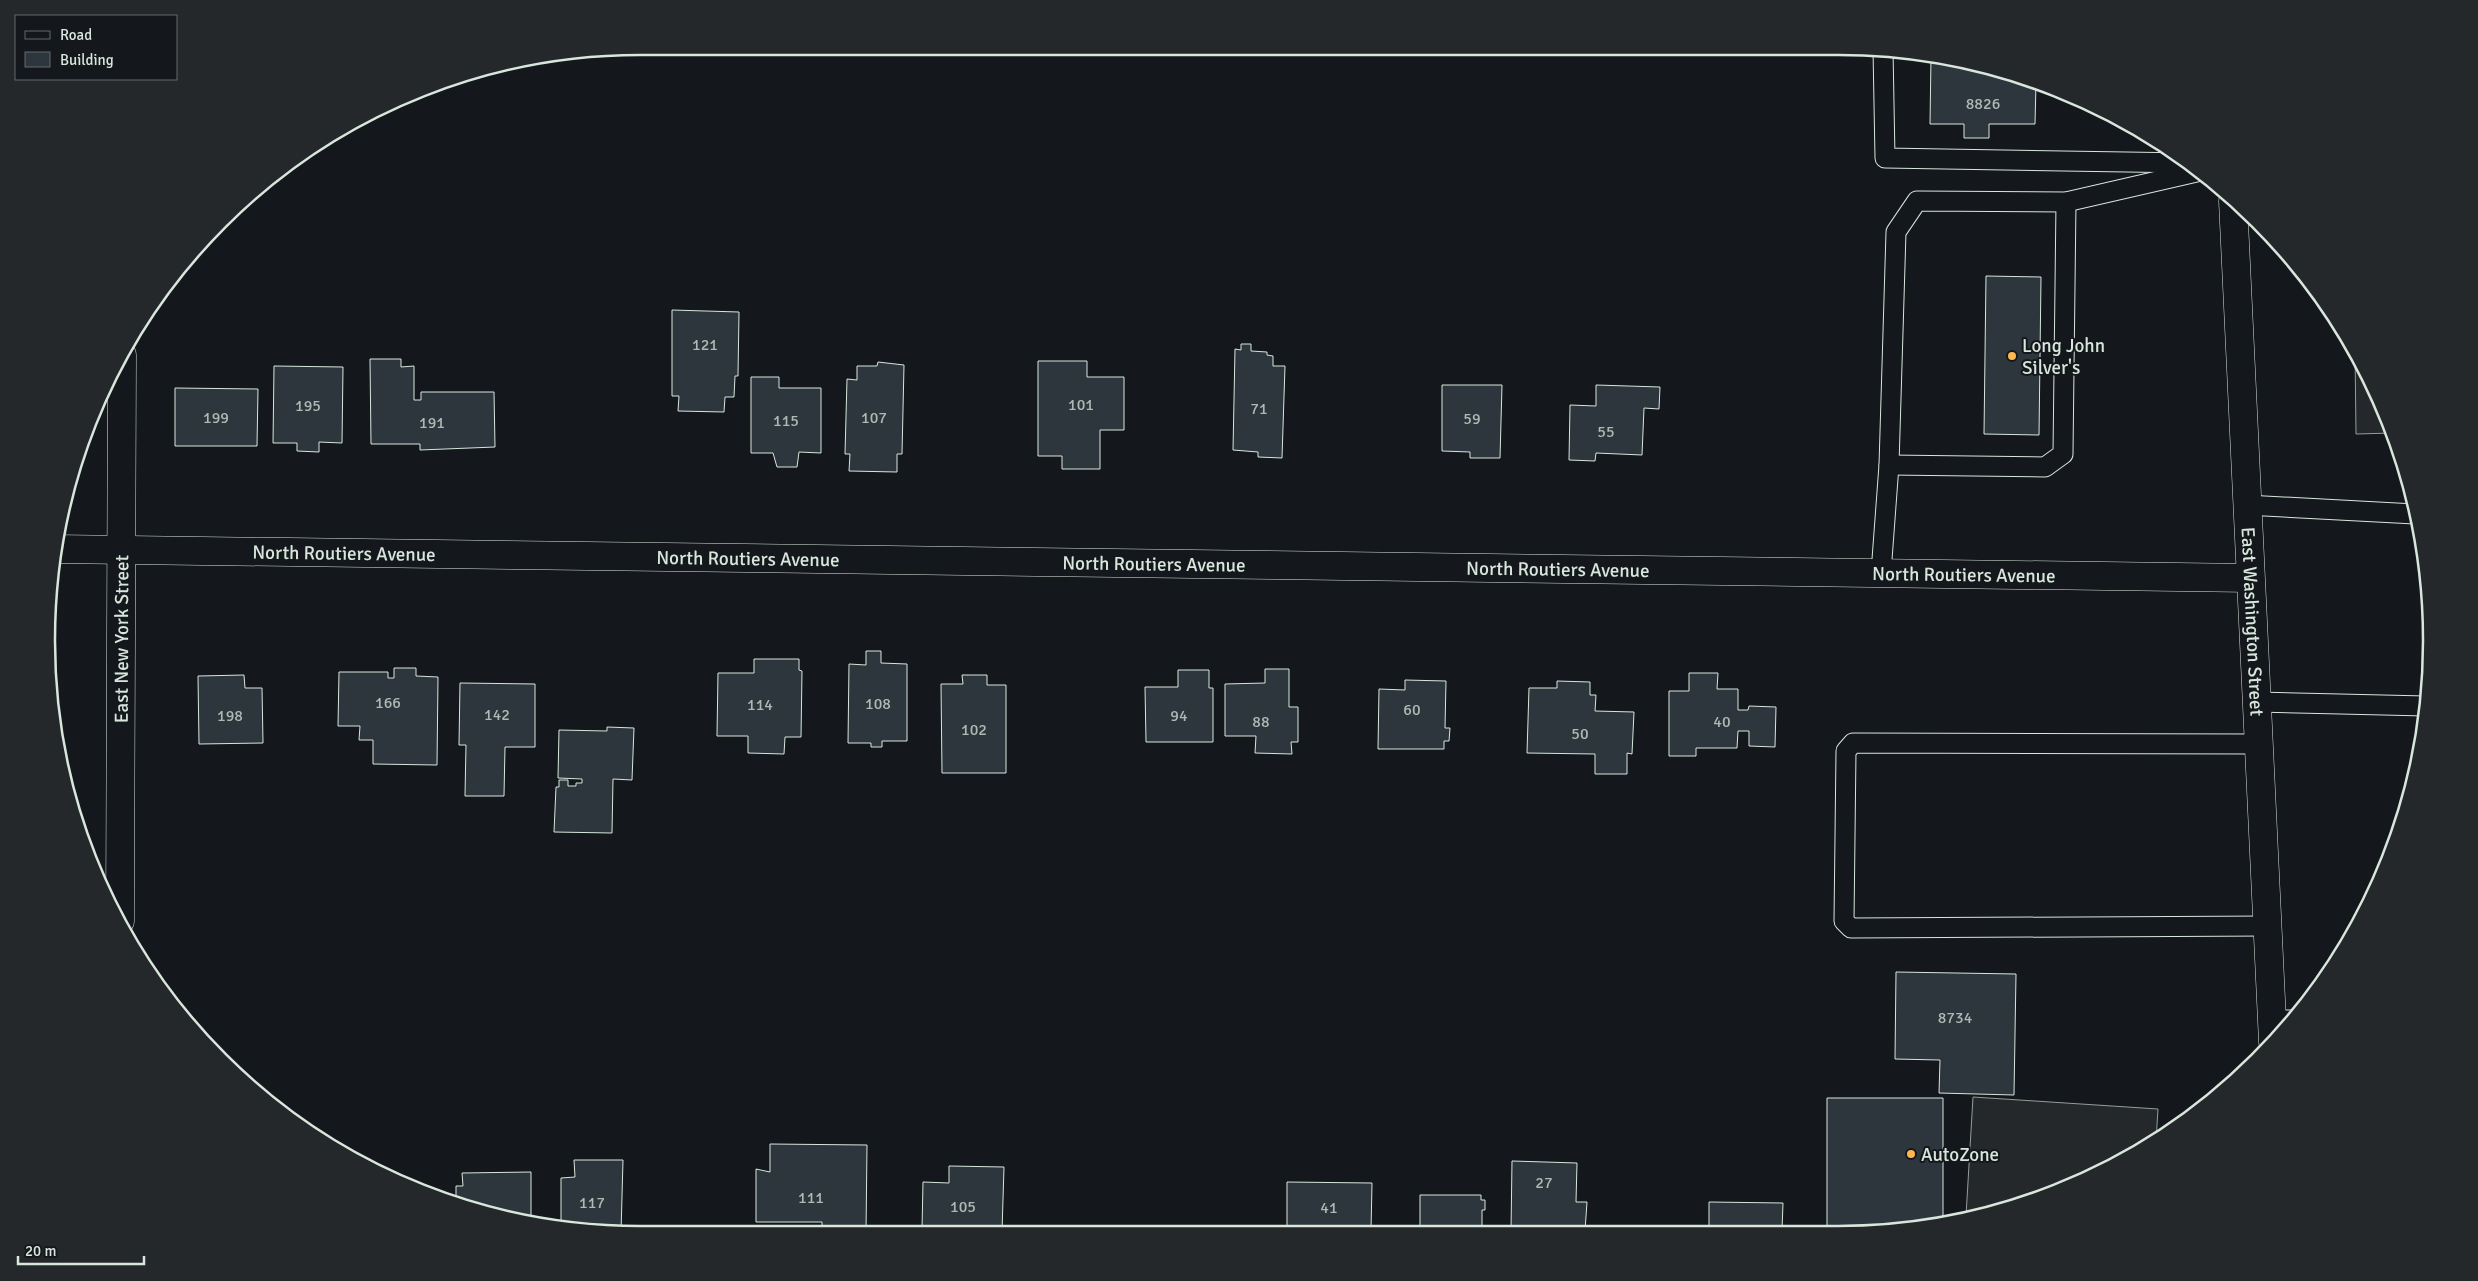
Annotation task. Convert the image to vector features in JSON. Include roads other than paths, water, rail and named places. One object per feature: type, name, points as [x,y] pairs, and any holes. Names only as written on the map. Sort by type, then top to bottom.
[{"type":"street","name":"East Washington Street","points":[[2233,209],[2267,926],[2279,1026]]},
{"type":"street","name":"East New York Street","points":[[120,909],[122,369]]},
{"type":"street","name":"North Routiers Avenue","points":[[62,549],[2250,578]]},
{"type":"lane","points":[[1882,57],[1885,158],[2175,163]]},
{"type":"lane","points":[[1881,573],[1889,464],[1896,232],[1918,201],[2066,202],[2190,173]]},
{"type":"lane","points":[[1889,464],[2045,467],[2063,454],[2066,202]]},
{"type":"lane","points":[[2246,505],[2409,514]]},
{"type":"lane","points":[[2256,702],[2419,709]]},
{"type":"lane","points":[[2258,744],[1854,743],[1846,751],[1844,921],[1851,928],[2267,926]]},
{"type":"place","name":"Long John Silver's","points":[[2012,356]]},
{"type":"place","name":"AutoZone","points":[[1911,1154]]}]
